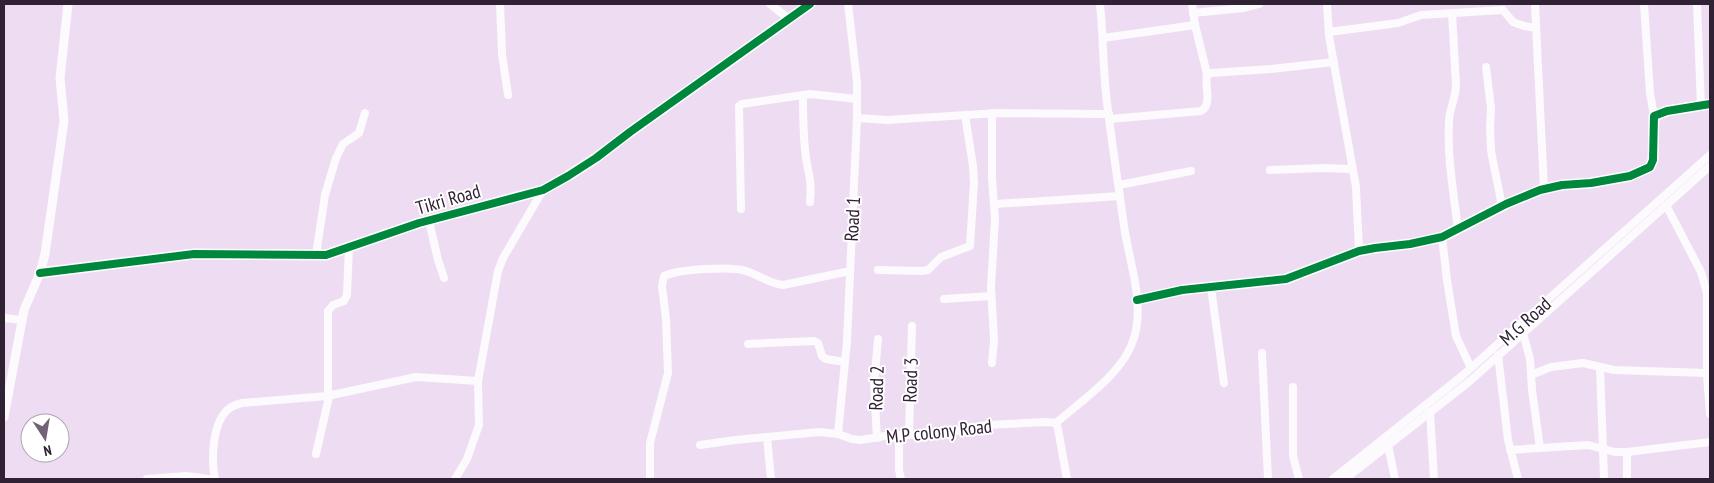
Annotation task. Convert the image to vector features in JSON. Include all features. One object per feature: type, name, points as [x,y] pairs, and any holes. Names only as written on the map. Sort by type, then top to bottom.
[{"type":"street","points":[[4,416],[24,310],[40,273],[45,254],[64,121],[60,78],[68,4]]},
{"type":"street","points":[[500,4],[502,54],[508,95]]},
{"type":"street","points":[[770,4],[789,19]]},
{"type":"street","name":"Tikri Road","points":[[40,273],[194,254],[326,255],[429,221],[543,190],[596,158],[810,4]]},
{"type":"street","name":"Road 1","points":[[838,434],[845,362],[857,118],[848,4]]},
{"type":"street","points":[[1067,479],[1056,423],[1096,389],[1118,367],[1128,353],[1137,326],[1137,300],[1127,250],[1109,117],[1103,61],[1100,4]]},
{"type":"street","points":[[857,118],[887,120],[992,113],[1109,117],[1201,111],[1208,104],[1207,74],[1192,4]]},
{"type":"street","points":[[1194,13],[1244,8],[1259,4]]},
{"type":"street","points":[[1327,4],[1329,32],[1351,169],[1356,187],[1359,251]]},
{"type":"street","points":[[1535,4],[1544,189]]},
{"type":"street","points":[[1137,300],[1182,290],[1286,279],[1359,251],[1410,244],[1442,237],[1527,194],[1562,184],[1601,182],[1630,176],[1650,167],[1653,160],[1654,116],[1650,93],[1644,4]]},
{"type":"street","points":[[1697,4],[1701,106]]},
{"type":"street","points":[[1329,32],[1398,23],[1421,15],[1503,10],[1513,22],[1536,28]]},
{"type":"street","points":[[1452,13],[1456,96],[1449,116],[1449,129],[1458,230]]},
{"type":"street","points":[[1103,38],[1195,25]]},
{"type":"street","points":[[1207,74],[1334,62]]},
{"type":"street","points":[[1486,67],[1491,108],[1491,151],[1502,206]]},
{"type":"street","points":[[741,209],[739,106],[742,104],[818,94],[857,99]]},
{"type":"street","points":[[803,95],[803,126],[806,159],[810,177],[810,202]]},
{"type":"street","points":[[1654,116],[1667,111],[1710,104]]},
{"type":"street","points":[[316,255],[325,195],[336,158],[343,144],[360,133],[365,113]]},
{"type":"street","points":[[992,113],[992,178],[995,204],[991,296],[994,339],[992,363]]},
{"type":"street","points":[[878,270],[928,270],[941,257],[970,246],[974,204],[974,175],[965,115]]},
{"type":"street","name":"M.G Road","points":[[1345,479],[1430,412],[1471,372],[1710,155]]},
{"type":"street","name":"M.G Road","points":[[1333,479],[1471,372],[1498,355],[1710,166]]},
{"type":"street","points":[[1270,170],[1351,169]]},
{"type":"street","points":[[1119,184],[1191,171]]},
{"type":"street","points":[[456,479],[467,459],[479,425],[478,381],[498,271],[503,258],[543,190]]},
{"type":"street","points":[[995,204],[1120,196]]},
{"type":"street","points":[[1666,205],[1701,272],[1705,284],[1708,300],[1709,352],[1707,373],[1710,414]]},
{"type":"street","points":[[429,221],[444,278]]},
{"type":"street","points":[[1442,237],[1456,336],[1471,372]]},
{"type":"street","points":[[316,454],[327,396],[328,311],[332,305],[344,301],[347,295],[348,248]]},
{"type":"street","points":[[650,479],[650,442],[668,373],[666,319],[662,286],[664,276],[682,272],[733,268],[746,271],[775,284],[783,285],[850,271]]},
{"type":"street","points":[[1211,287],[1224,383]]},
{"type":"street","points":[[944,299],[991,296]]},
{"type":"street","points":[[4,318],[22,320]]},
{"type":"street","name":"Road 3","points":[[909,435],[912,326]]},
{"type":"street","points":[[1523,333],[1530,358],[1532,390],[1540,448]]},
{"type":"street","name":"Road 2","points":[[876,438],[874,385],[878,339]]},
{"type":"street","points":[[748,344],[814,341],[818,343],[822,356],[826,359],[845,362]]},
{"type":"street","points":[[1262,352],[1268,479]]},
{"type":"street","points":[[1498,355],[1510,450],[1518,479]]},
{"type":"street","points":[[1531,374],[1564,364],[1583,364],[1614,370],[1707,373]]},
{"type":"street","points":[[1600,367],[1604,479]]},
{"type":"street","points":[[215,479],[212,447],[221,418],[229,408],[242,403],[327,396],[416,377],[478,381]]},
{"type":"street","points":[[1294,387],[1293,456],[1299,479]]},
{"type":"street","points":[[1430,412],[1434,479]]},
{"type":"street","name":"M.P colony Road","points":[[700,446],[735,440],[819,432],[838,434],[852,440],[898,435],[940,434],[987,425],[1056,423]]},
{"type":"street","points":[[898,435],[901,479]]},
{"type":"street","points":[[767,437],[771,479]]},
{"type":"street","points":[[1510,450],[1588,445],[1615,452],[1627,452],[1710,442]]},
{"type":"street","points":[[1388,445],[1395,479]]},
{"type":"street","points":[[1627,452],[1627,479]]},
{"type":"street","points":[[147,479],[186,476],[209,479]]},
{"type":"cycle path","points":[[40,273],[194,254],[326,255],[419,223],[543,190],[596,158],[810,4]]},
{"type":"cycle path","points":[[1137,300],[1182,290],[1286,279],[1359,251],[1410,244],[1442,237],[1506,204],[1540,190],[1562,185],[1591,183],[1630,176],[1650,167],[1653,160],[1654,116],[1667,111],[1710,104]]}]
